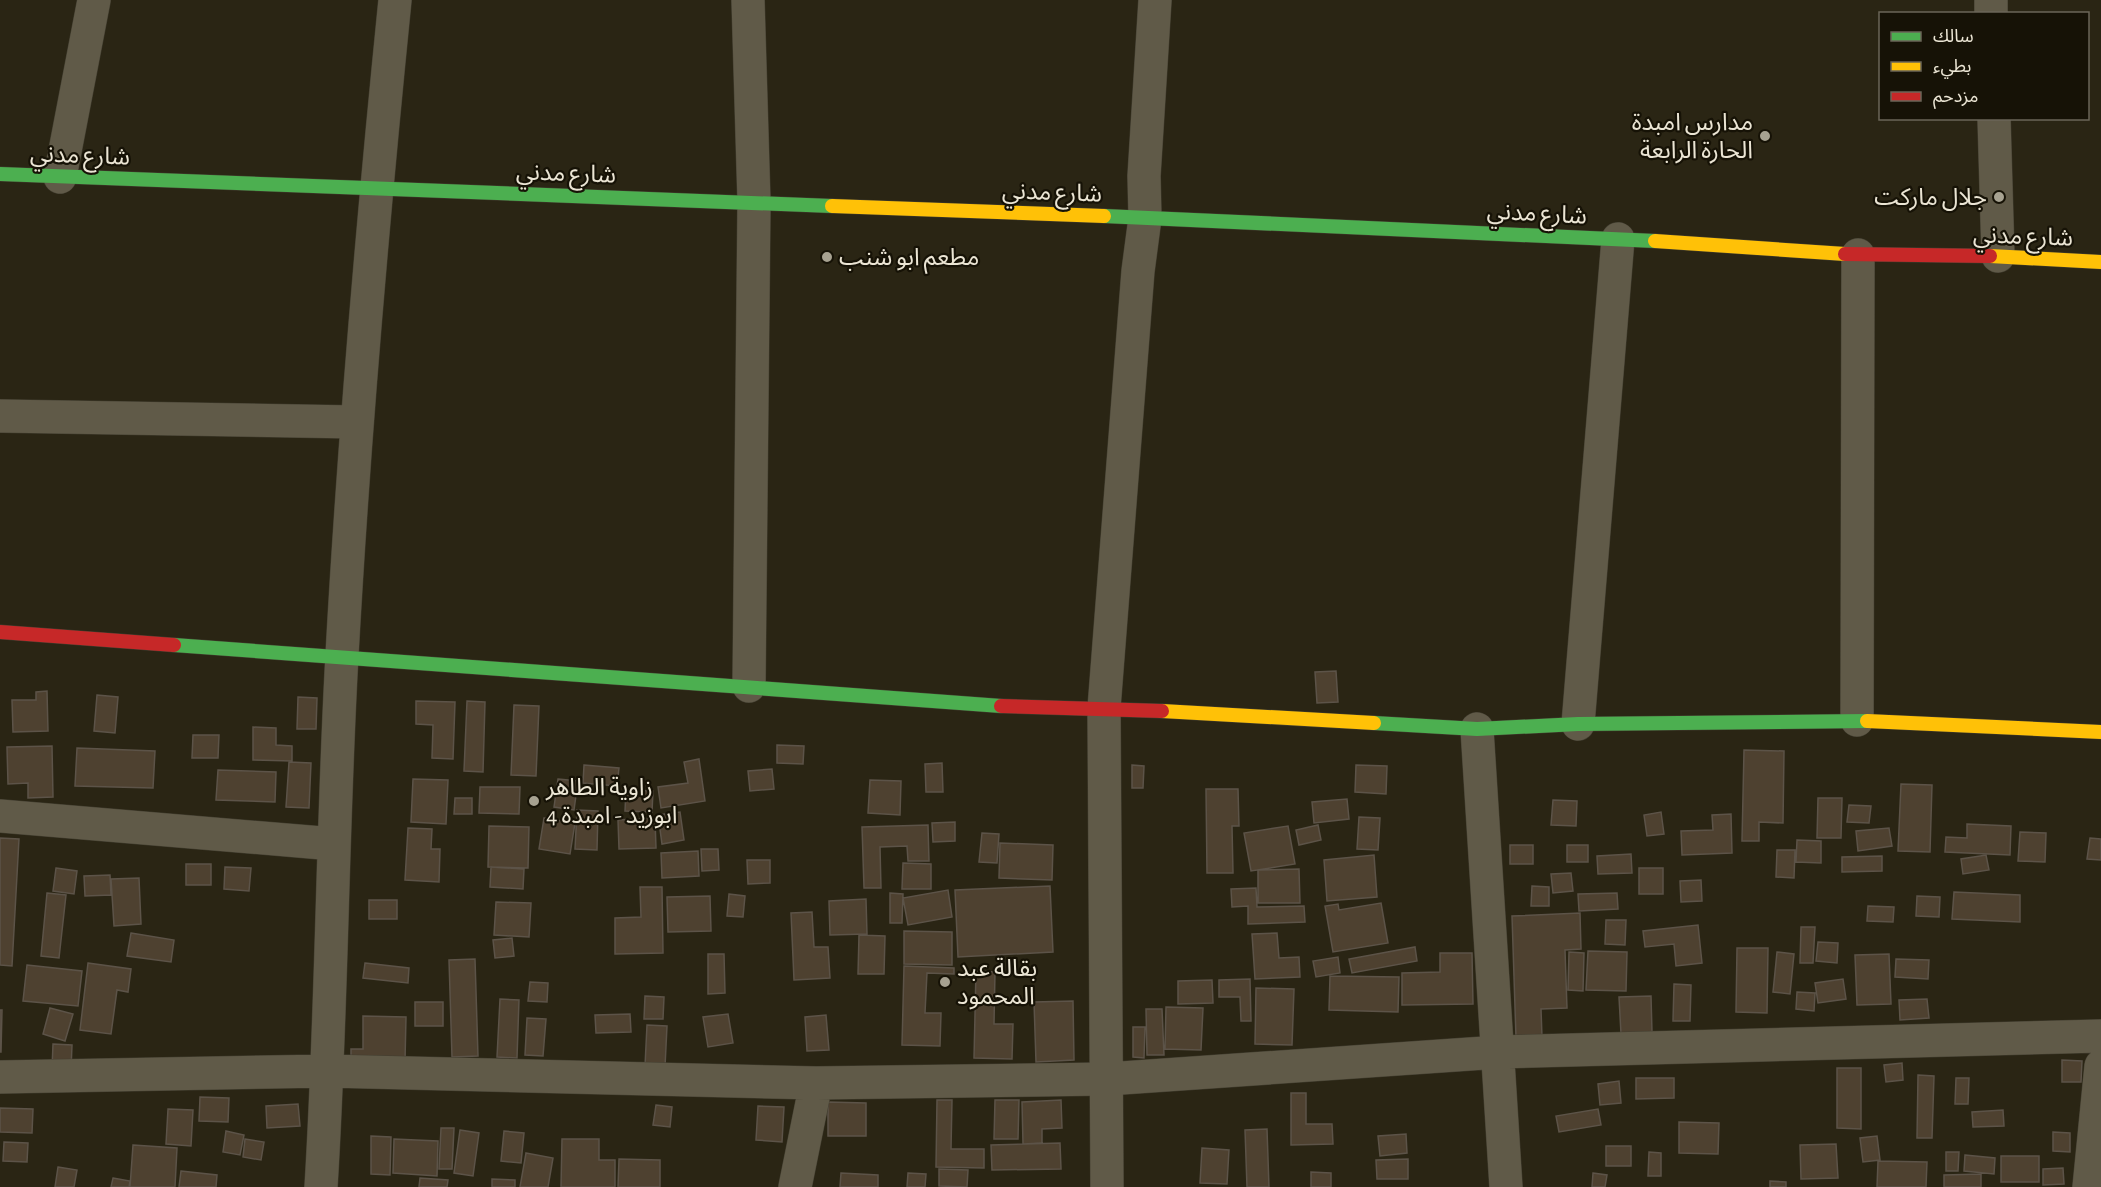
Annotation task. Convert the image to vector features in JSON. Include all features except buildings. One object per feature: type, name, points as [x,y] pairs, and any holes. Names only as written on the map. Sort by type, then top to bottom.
[{"type":"street","points":[[60,177],[94,0]]},
{"type":"street","points":[[321,1187],[328,1071],[342,658],[356,422],[395,0]]},
{"type":"street","points":[[748,0],[754,202],[749,686]]},
{"type":"street","points":[[1107,1187],[1104,708],[1137,283],[1145,218],[1144,176],[1155,0]]},
{"type":"street","points":[[1994,120],[1998,256]]},
{"type":"street","name":"شارع مدني","points":[[0,174],[1145,218],[1618,239],[1857,255],[1998,256],[2101,262]]},
{"type":"street","points":[[1578,724],[1618,239]]},
{"type":"street","points":[[1857,255],[1857,720]]},
{"type":"street","points":[[0,416],[356,422]]},
{"type":"street","points":[[0,632],[1010,707],[1104,708],[1477,729],[1578,724],[1857,720],[2101,732]]},
{"type":"street","points":[[1477,729],[1506,1187]]},
{"type":"street","points":[[0,816],[334,844]]},
{"type":"street","points":[[0,1077],[328,1071],[816,1083],[1107,1079],[1499,1052],[2101,1036]]},
{"type":"street","points":[[2089,1187],[2101,1066]]},
{"type":"street","points":[[795,1187],[816,1083]]},
{"type":"traffic: fast","points":[[0,174],[832,206]]},
{"type":"traffic: fast","points":[[1104,216],[1655,241]]},
{"type":"traffic: fast","points":[[174,645],[1001,706]]},
{"type":"traffic: fast","points":[[1374,723],[1477,729],[1578,724],[1867,721]]},
{"type":"traffic: slow","points":[[832,206],[1104,216]]},
{"type":"traffic: slow","points":[[1655,241],[1845,254]]},
{"type":"traffic: slow","points":[[1990,256],[2101,262]]},
{"type":"traffic: slow","points":[[1162,711],[1374,723]]},
{"type":"traffic: slow","points":[[1867,721],[2101,732]]},
{"type":"traffic: jam","points":[[1845,254],[1990,256]]},
{"type":"traffic: jam","points":[[0,632],[174,645]]},
{"type":"traffic: jam","points":[[1001,706],[1162,711]]},
{"type":"place","name":"مدارس امبدة الحارة الرابعة","points":[[1765,136]]},
{"type":"place","name":"جلال ماركت","points":[[1999,197]]},
{"type":"place","name":"مطعم ابو شنب","points":[[827,257]]},
{"type":"place","name":"زاوية الطاهر ابوزيد - امبدة 4","points":[[534,801]]},
{"type":"place","name":"بقالة عبد المحمود","points":[[945,982]]}]
